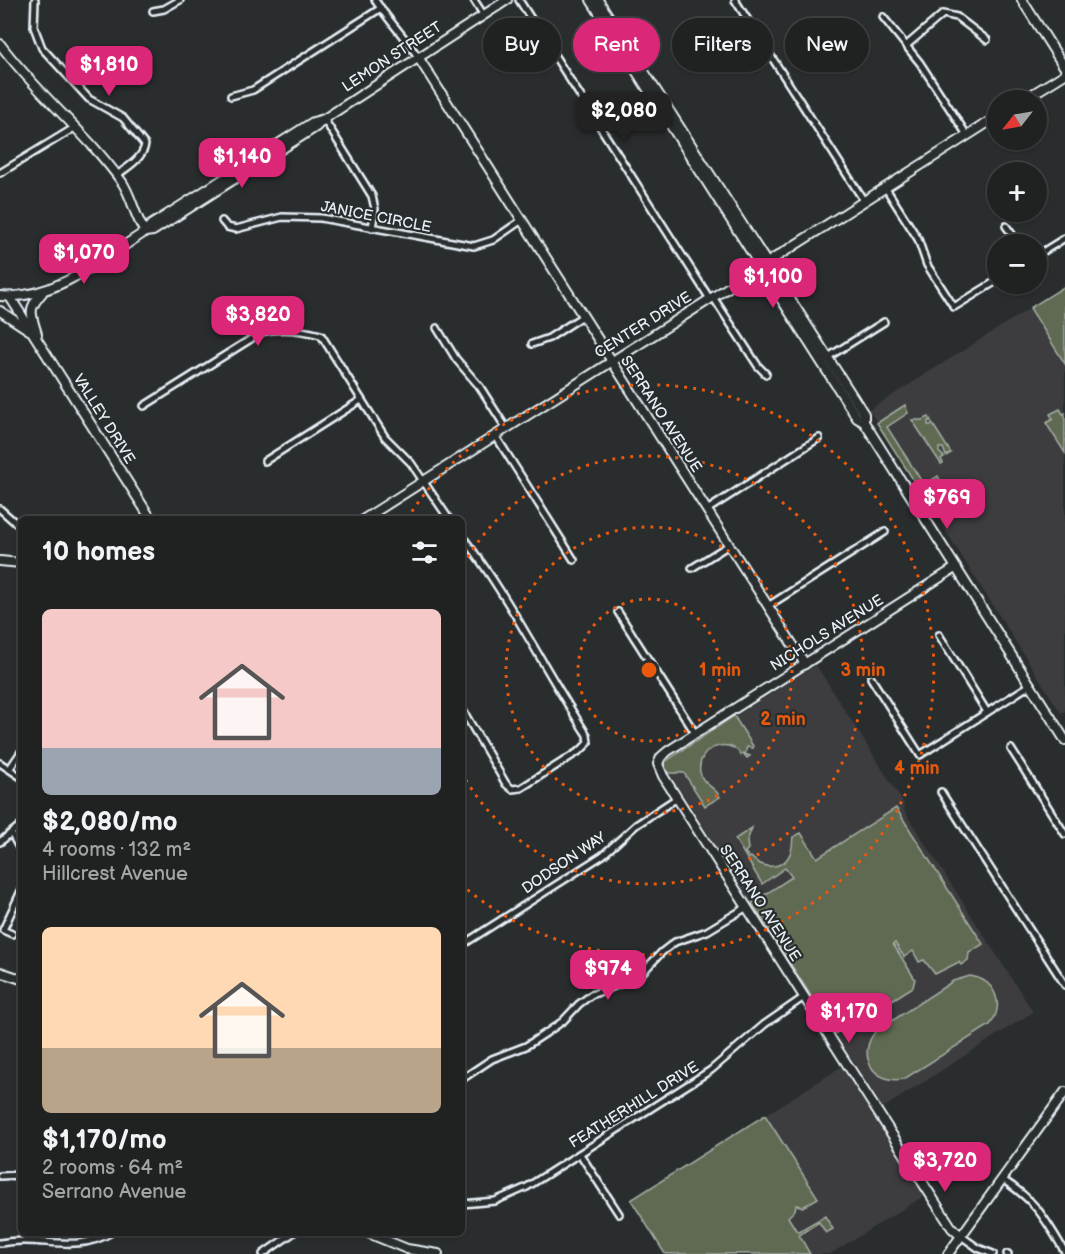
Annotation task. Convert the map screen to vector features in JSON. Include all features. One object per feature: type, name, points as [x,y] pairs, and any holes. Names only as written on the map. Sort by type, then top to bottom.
[{"type":"street","points":[[35,0],[34,27],[42,48],[89,99],[123,118],[145,145],[137,160],[117,175]]},
{"type":"street","points":[[153,11],[164,9],[180,0]]},
{"type":"street","points":[[375,0],[418,57]]},
{"type":"street","points":[[474,0],[483,14]]},
{"type":"street","name":"LEMON STREET","points":[[10,297],[43,292],[78,273],[304,128],[324,119],[507,0]]},
{"type":"street","points":[[519,0],[712,298],[758,366],[766,374]]},
{"type":"street","points":[[591,0],[679,132],[824,359],[857,418],[864,422],[1065,740]]},
{"type":"street","points":[[598,0],[644,78]]},
{"type":"street","points":[[735,0],[864,201]]},
{"type":"street","points":[[1022,0],[1065,68]]},
{"type":"street","points":[[231,96],[253,90],[381,8]]},
{"type":"street","points":[[907,45],[943,14],[957,17],[987,40]]},
{"type":"street","points":[[883,17],[907,45],[968,135]]},
{"type":"street","points":[[0,44],[37,90],[117,175],[127,190],[134,213],[145,232]]},
{"type":"street","name":"SERRANO AVENUE","points":[[418,57],[805,664]]},
{"type":"street","points":[[1039,90],[1065,74]]},
{"type":"street","points":[[324,119],[372,196],[375,209],[372,228]]},
{"type":"street","name":"CENTER DRIVE","points":[[369,516],[987,123]]},
{"type":"street","points":[[0,173],[74,128]]},
{"type":"street","points":[[885,187],[918,239],[927,265],[954,307],[987,287]]},
{"type":"street","name":"JANICE CIRCLE","points":[[222,221],[231,228],[240,229],[267,220],[308,217],[474,246],[493,240],[522,220]]},
{"type":"street","points":[[1006,226],[1012,234]]},
{"type":"street","points":[[1047,249],[1065,238]]},
{"type":"street","points":[[36,338],[31,309],[34,301],[43,292]]},
{"type":"street","points":[[0,296],[10,297]]},
{"type":"street","name":"VALLEY DRIVE","points":[[10,297],[148,516]]},
{"type":"street","name":"VALLEY DRIVE","points":[[0,310],[36,338]]},
{"type":"street","points":[[532,344],[549,338],[583,316]]},
{"type":"street","points":[[824,359],[885,322]]},
{"type":"street","points":[[437,328],[456,359],[480,387],[506,428]]},
{"type":"street","points":[[144,406],[251,337],[274,329],[321,335],[385,437],[408,459],[447,516]]},
{"type":"street","points":[[265,461],[361,400]]},
{"type":"street","points":[[495,435],[574,560]]},
{"type":"street","points":[[706,510],[819,438]]},
{"type":"street","points":[[0,509],[17,524]]},
{"type":"street","points":[[768,606],[885,532]]},
{"type":"street","points":[[465,540],[515,612],[557,690],[587,735],[588,743],[581,750],[521,788],[512,789],[506,784],[465,714]]},
{"type":"street","points":[[692,568],[729,545]]},
{"type":"street","points":[[0,561],[18,563]]},
{"type":"street","name":"NICHOLS AVENUE","points":[[658,764],[665,752],[955,568]]},
{"type":"street","points":[[618,612],[695,733]]},
{"type":"street","points":[[939,635],[987,712]]},
{"type":"street","points":[[871,678],[920,755],[1030,685]]},
{"type":"street","points":[[1011,749],[1065,834]]},
{"type":"street","points":[[10,768],[18,756]]},
{"type":"street","points":[[0,763],[18,775]]},
{"type":"street","name":"SERRANO AVENUE","points":[[658,764],[663,776],[951,1227],[961,1236]]},
{"type":"street","points":[[941,792],[1065,985]]},
{"type":"street","name":"DODSON WAY","points":[[465,943],[603,855],[632,827],[677,798]]},
{"type":"street","points":[[0,842],[18,827]]},
{"type":"street","points":[[11,833],[18,846]]},
{"type":"street","points":[[12,934],[3,930],[18,898]]},
{"type":"street","points":[[465,1077],[492,1059],[526,1046],[546,1033],[591,995],[638,977],[675,942],[707,931],[747,907]]},
{"type":"street","points":[[0,972],[18,978]]},
{"type":"street","name":"FEATHERHILL DRIVE","points":[[465,1204],[485,1203],[514,1194],[580,1154],[711,1070],[765,1024],[804,997]]},
{"type":"street","points":[[948,1254],[1065,1092]]},
{"type":"street","points":[[580,1154],[619,1214]]},
{"type":"street","points":[[0,1176],[18,1175]]},
{"type":"street","points":[[1002,1179],[1025,1195],[1037,1207],[1065,1252]]},
{"type":"street","points":[[90,1248],[106,1236]]},
{"type":"street","points":[[263,1254],[289,1236]]},
{"type":"street","points":[[374,1236],[406,1251],[438,1254]]},
{"type":"street","points":[[961,1236],[978,1248],[993,1254]]},
{"type":"street","points":[[0,1243],[19,1242],[54,1250]]},
{"type":"shaded area","points":[[1065,286],[1065,711],[1061,713],[869,410]]},
{"type":"shaded area","points":[[816,665],[903,802],[905,812],[1033,1012],[883,1108],[665,767],[668,759]]},
{"type":"shaded area","points":[[841,1067],[924,1196],[830,1254],[665,1254],[631,1200]]},
{"type":"green space","points":[[1065,286],[1065,364],[1030,308]]},
{"type":"green space","points":[[905,405],[908,413],[887,427],[924,485],[938,476],[940,480],[921,492],[877,423]]},
{"type":"green space","points":[[1060,409],[1063,414],[1065,413],[1065,453],[1046,423],[1053,419],[1050,414]]},
{"type":"green space","points":[[929,417],[931,421],[928,421],[928,425],[932,423],[951,453],[946,456],[943,448],[939,448],[939,452],[944,457],[941,459],[943,463],[941,464],[912,420]]},
{"type":"green space","points":[[734,716],[753,748],[747,747],[745,754],[750,756],[747,758],[743,753],[741,755],[729,746],[714,747],[703,757],[700,764],[701,776],[720,797],[705,806],[684,773],[668,773],[665,762]]},
{"type":"green space","points":[[896,808],[983,944],[969,953],[968,960],[961,965],[959,962],[935,974],[924,960],[919,962],[913,951],[904,957],[895,943],[893,944],[915,979],[913,987],[881,1007],[871,1010],[864,1023],[851,1024],[835,1034],[752,903],[792,877],[785,868],[762,884],[735,839],[752,828],[747,841],[748,849],[745,852],[749,858],[761,864],[773,866],[784,862],[792,849],[793,837],[801,833],[817,858]]},
{"type":"green space","points":[[970,976],[986,983],[995,994],[997,1009],[990,1025],[904,1079],[884,1078],[871,1067],[867,1050],[875,1032],[953,981]]},
{"type":"green space","points":[[765,1115],[818,1198],[803,1207],[796,1205],[795,1210],[788,1217],[799,1231],[825,1216],[833,1229],[826,1233],[819,1222],[799,1235],[810,1254],[665,1254],[631,1200]]}]
